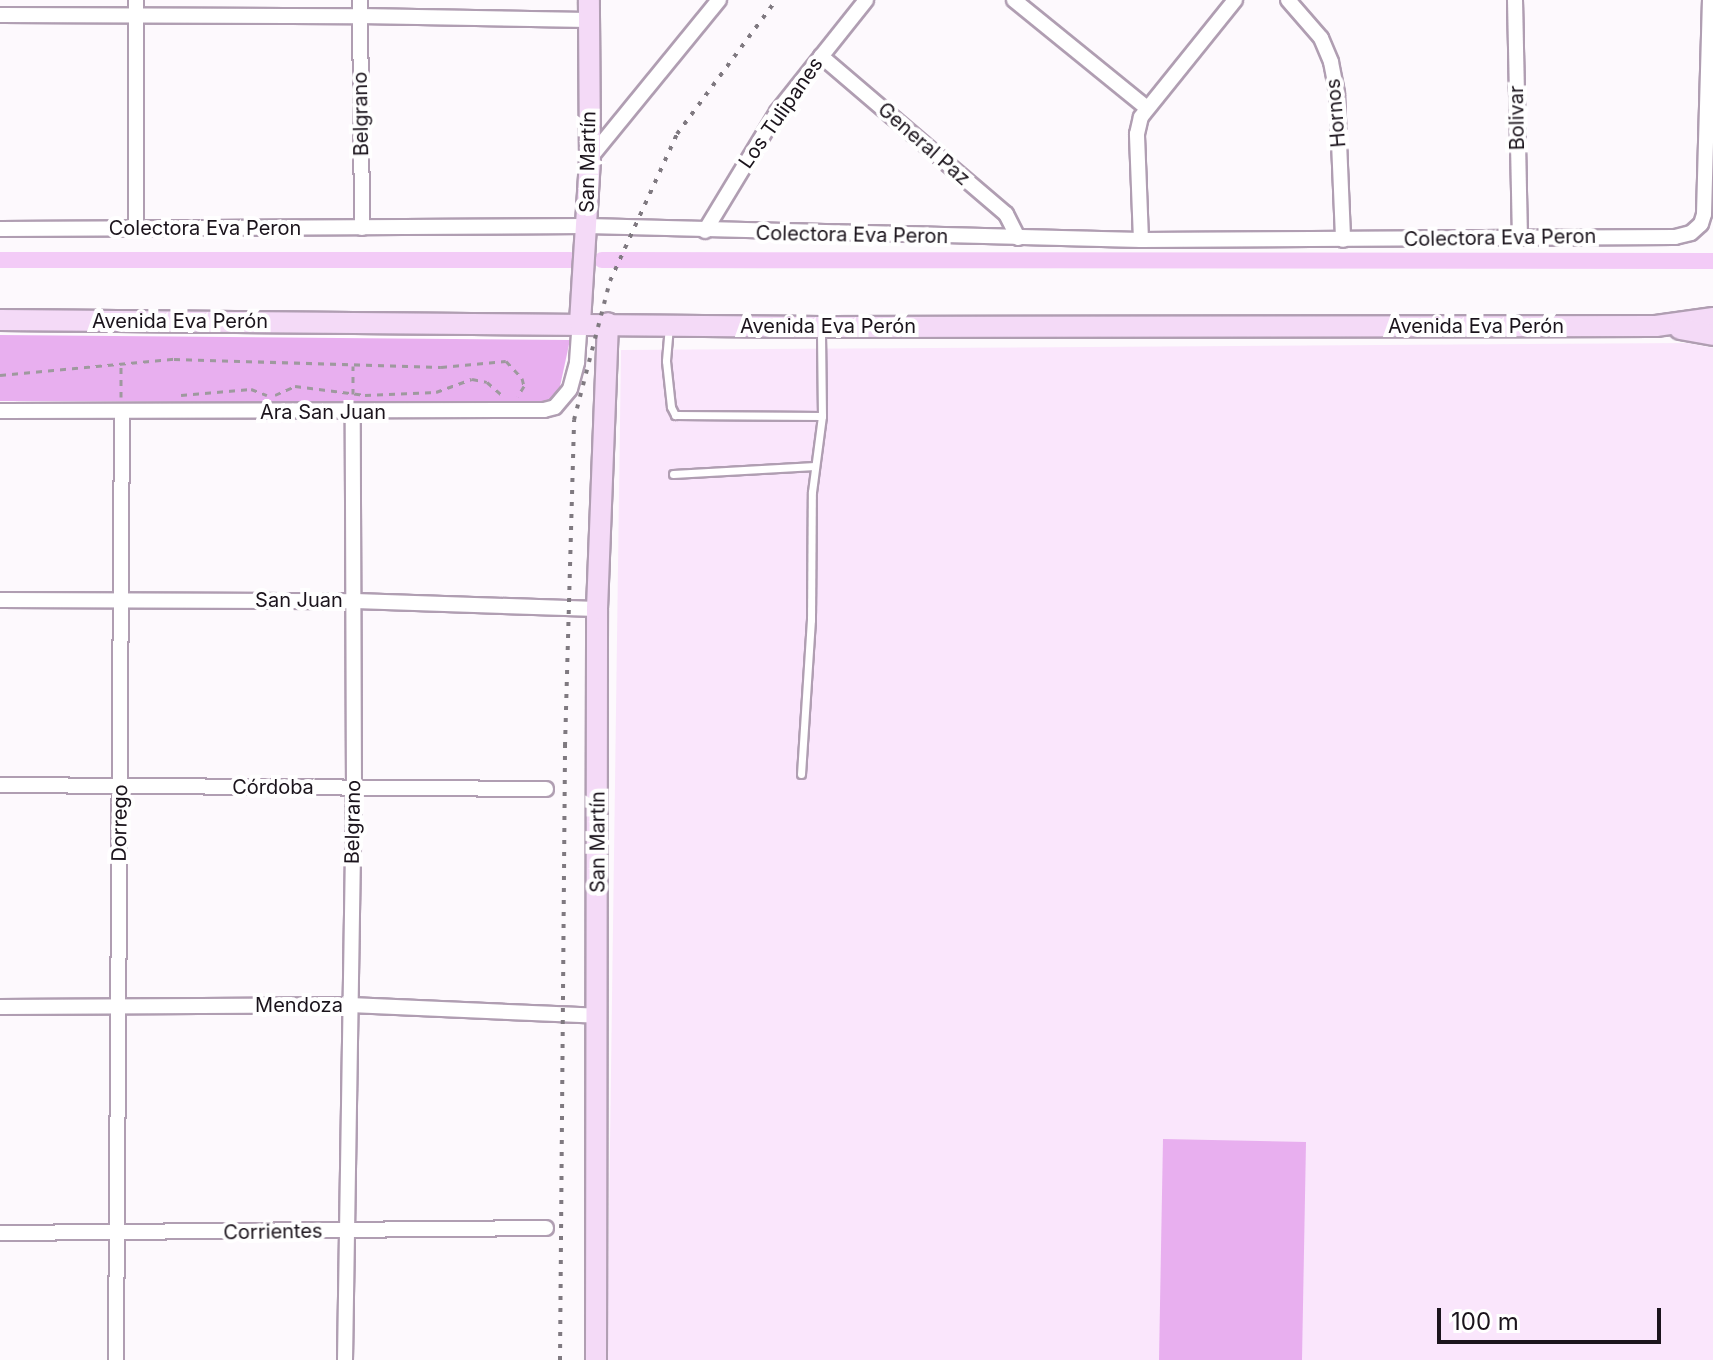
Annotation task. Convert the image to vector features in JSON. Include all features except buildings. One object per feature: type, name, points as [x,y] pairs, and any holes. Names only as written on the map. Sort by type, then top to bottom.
[{"type":"main road","name":"San Martín","points":[[580,323],[590,158],[588,10]]},
{"type":"main road","name":"Avenida Eva Perón","points":[[0,320],[821,327],[1656,326],[1713,318]]},
{"type":"main road","name":"San Martín","points":[[596,1360],[597,609],[608,323]]},
{"type":"main road","name":"Avenida Eva Perón","points":[[1656,326],[1713,335]]},
{"type":"street","points":[[590,158],[719,0]]},
{"type":"street","name":"Los Tulipanes","points":[[705,231],[759,139],[866,0]]},
{"type":"street","points":[[1014,0],[1147,108]]},
{"type":"street","points":[[1141,240],[1137,134],[1147,108],[1235,0]]},
{"type":"street","name":"Hornos","points":[[1288,0],[1321,38],[1331,62],[1337,94],[1343,240]]},
{"type":"street","name":"Bolivar","points":[[1515,0],[1520,236]]},
{"type":"street","name":"Colectora Eva Peron","points":[[0,229],[587,226],[1141,240],[1675,237],[1691,233],[1701,224],[1710,0]]},
{"type":"street","points":[[136,8],[136,229]]},
{"type":"street","points":[[0,15],[136,8],[588,10]]},
{"type":"street","name":"Belgrano","points":[[360,8],[362,228]]},
{"type":"street","name":"General Paz","points":[[821,56],[1006,214],[1018,238]]},
{"type":"street","name":"Ara San Juan","points":[[0,411],[353,413],[555,407],[570,389],[577,362],[580,323]]},
{"type":"street","name":"Dorrego","points":[[116,1360],[122,411]]},
{"type":"street","name":"Belgrano","points":[[345,1360],[354,787],[353,413]]},
{"type":"street","name":"San Juan","points":[[0,600],[355,601],[597,609]]},
{"type":"street","name":"Córdoba","points":[[0,785],[546,789]]},
{"type":"street","name":"Mendoza","points":[[0,1007],[350,1005],[598,1016]]},
{"type":"street","name":"Corrientes","points":[[0,1233],[118,1235],[546,1228]]},
{"type":"lane","points":[[669,326],[666,361],[671,407],[675,415],[822,416]]},
{"type":"lane","points":[[801,774],[811,620],[812,492],[822,416],[821,327]]},
{"type":"lane","points":[[673,474],[815,466]]},
{"type":"path","points":[[0,375],[174,359],[441,367],[506,361],[522,378],[524,386],[517,397],[511,398],[506,398],[487,382],[472,379],[436,392],[353,393],[295,386],[276,395],[251,389],[174,395]]},
{"type":"path","points":[[121,365],[121,398],[132,398]]},
{"type":"path","points":[[353,366],[353,413]]},
{"type":"shaded area","points":[[0,335],[570,340],[559,391],[551,401],[536,403],[0,401]]},
{"type":"shaded area","points":[[1687,343],[1713,348],[1713,1360],[607,1360],[621,350]]},
{"type":"shaded area","points":[[1163,1139],[1306,1142],[1302,1360],[1159,1360]]},
{"type":"waterway","points":[[0,260],[570,260]]},
{"type":"waterway","points":[[602,260],[1713,261]]},
{"type":"railway","points":[[560,1360],[565,746],[574,420],[610,281],[677,134],[776,0]]}]
